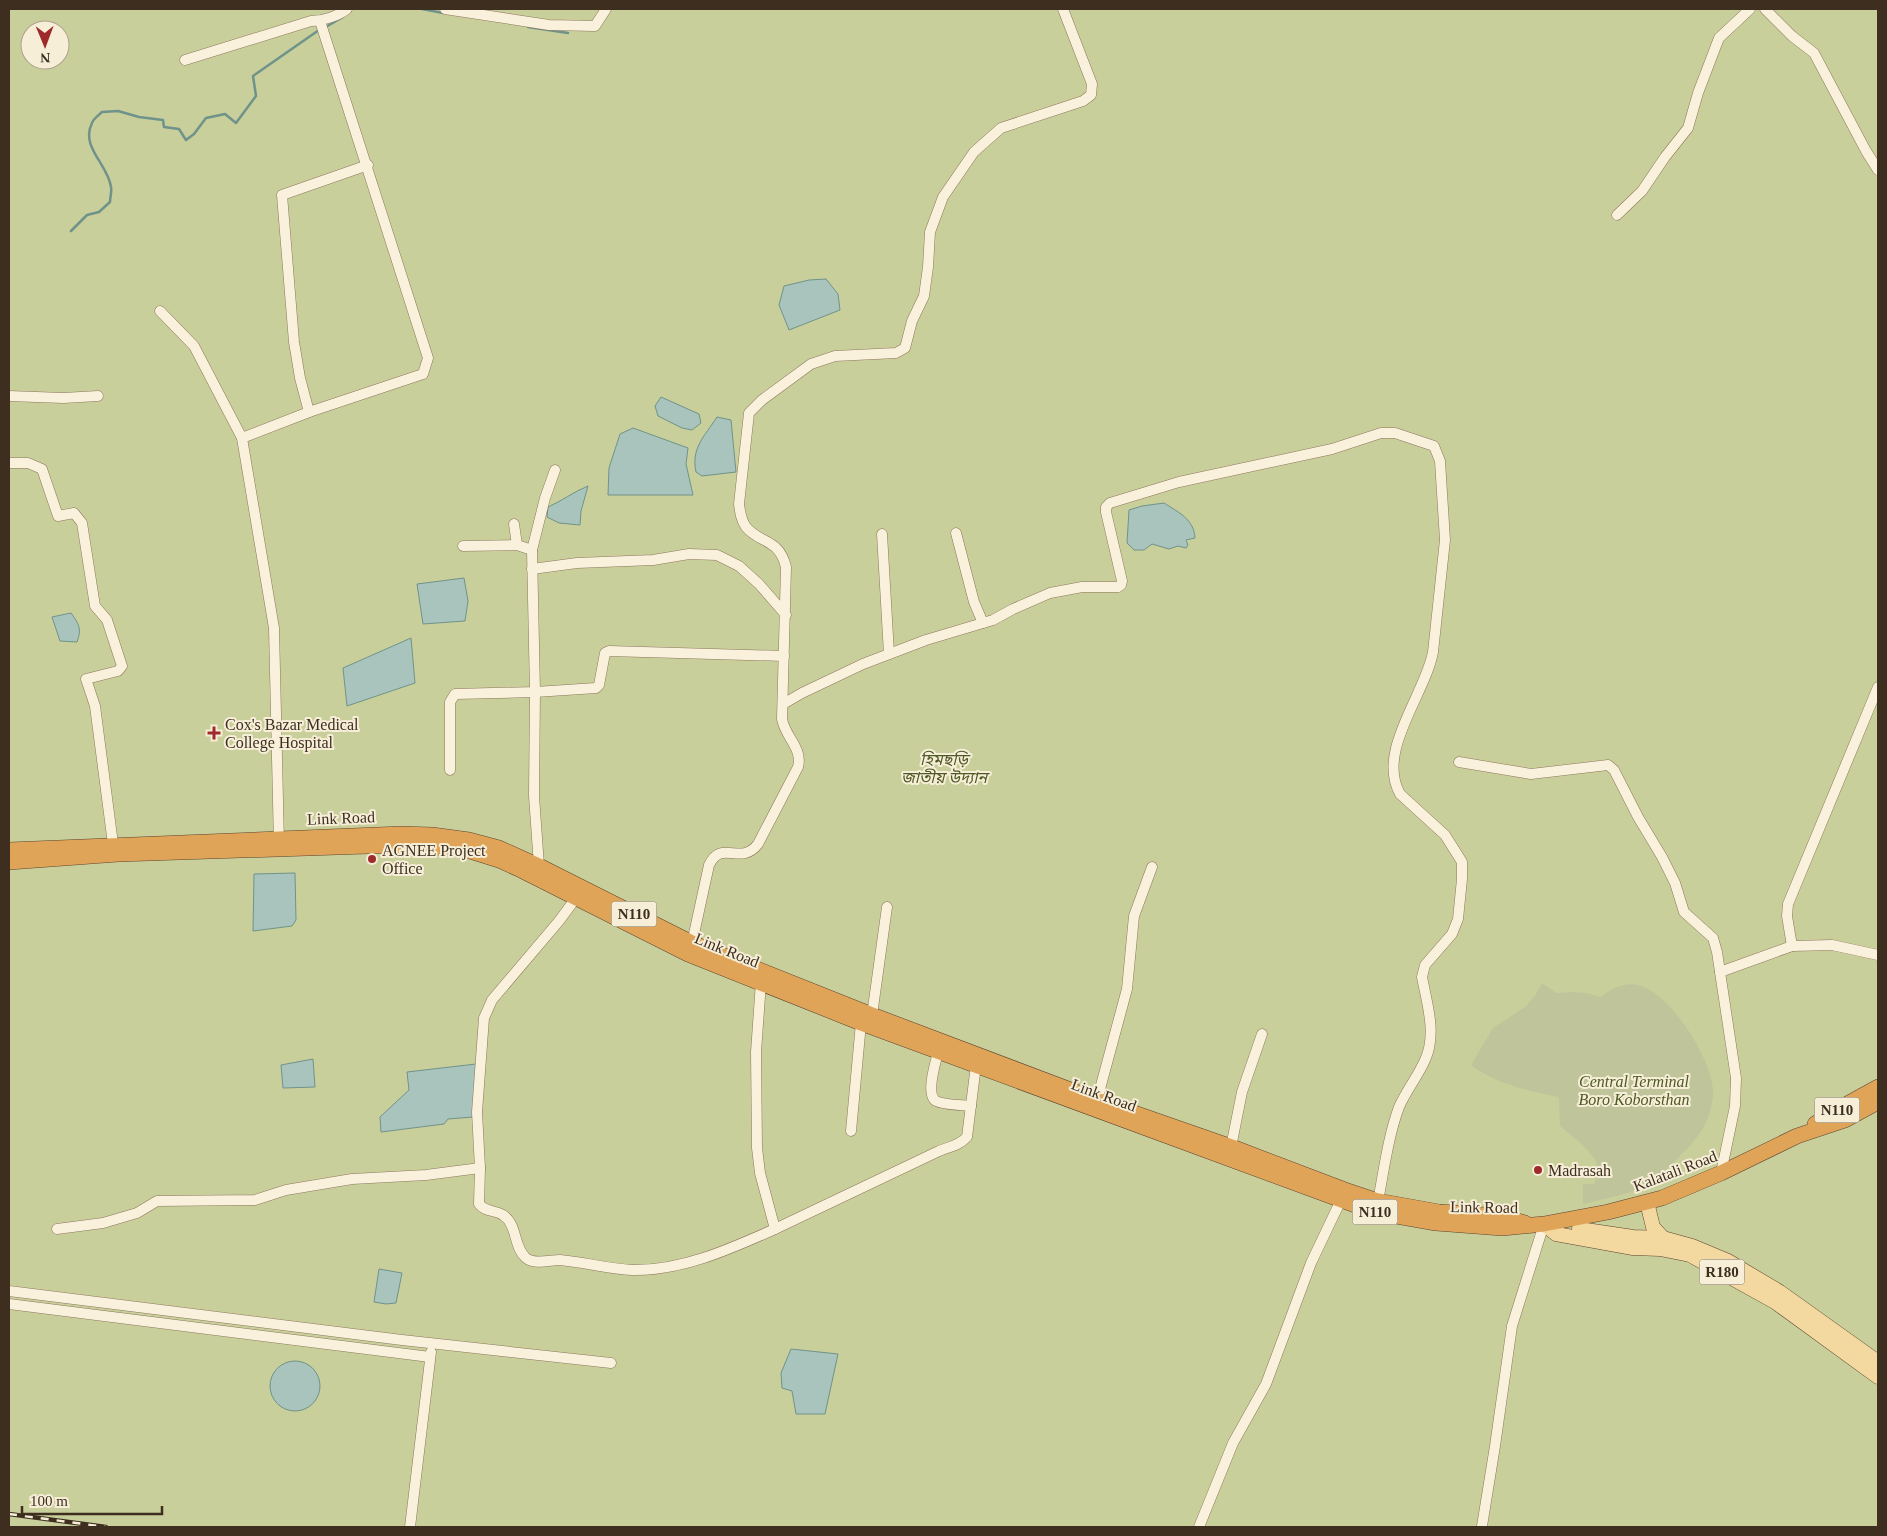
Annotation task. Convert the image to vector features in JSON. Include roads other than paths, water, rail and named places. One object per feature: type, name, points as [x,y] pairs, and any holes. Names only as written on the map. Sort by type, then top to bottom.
[{"type":"highway","name":"Link Road","points":[[9,862],[402,834],[432,835],[469,840],[499,848],[539,866],[580,893],[688,954],[761,982],[1097,1100],[1230,1152],[1341,1200],[1374,1212],[1436,1223],[1502,1228],[1536,1224]]},
{"type":"highway","name":"Link Road","points":[[9,850],[113,844],[425,846],[467,850],[580,893],[938,1052],[1378,1201],[1439,1212],[1500,1216],[1536,1224]]},
{"type":"highway","name":"Kalatali Road","points":[[1536,1224],[1608,1212],[1662,1198],[1721,1173],[1797,1136],[1838,1109],[1878,1087]]},
{"type":"highway","name":"Kalatali Road","points":[[1797,1136],[1845,1120],[1878,1102]]},
{"type":"main road","points":[[1647,1202],[1653,1227],[1663,1238]]},
{"type":"main road","name":"R180","points":[[1536,1224],[1633,1237],[1663,1238],[1692,1246],[1728,1261],[1780,1292],[1878,1362]]},
{"type":"main road","name":"R180","points":[[1536,1224],[1556,1234],[1690,1256],[1775,1302],[1878,1377]]},
{"type":"street","points":[[185,60],[311,21],[320,21],[347,9]]},
{"type":"street","points":[[445,9],[549,25],[595,26],[606,9]]},
{"type":"street","points":[[692,943],[709,866],[713,856],[719,853],[746,854],[752,851],[758,844],[800,760],[798,752],[783,726],[786,615],[786,567],[784,557],[778,549],[746,528],[739,504],[749,413],[762,400],[810,364],[835,356],[896,353],[905,348],[912,321],[924,296],[930,232],[943,197],[974,152],[1001,128],[1083,101],[1091,95],[1092,84],[1062,9]]},
{"type":"street","points":[[1617,215],[1642,191],[1664,156],[1688,128],[1698,93],[1720,38],[1750,9]]},
{"type":"street","points":[[1765,9],[1792,36],[1814,52],[1866,152],[1878,170]]},
{"type":"street","points":[[242,438],[309,412],[423,374],[428,358],[368,165],[320,21]]},
{"type":"street","points":[[309,412],[300,378],[294,342],[282,195],[368,165]]},
{"type":"street","points":[[160,311],[194,346],[242,438],[274,628],[279,844]]},
{"type":"street","points":[[9,396],[63,398],[98,396]]},
{"type":"street","points":[[783,704],[889,654],[926,640],[983,624],[1050,593],[1082,587],[1118,587],[1122,582],[1106,512],[1106,507],[1110,503],[1179,482],[1332,449],[1381,433],[1394,433],[1434,446],[1440,461],[1445,540],[1432,652],[1430,667],[1396,744],[1394,762],[1397,789],[1400,794],[1444,834],[1462,862],[1462,879],[1458,919],[1452,934],[1424,965],[1422,971],[1431,1023],[1430,1041],[1426,1059],[1400,1106],[1391,1132],[1378,1201]]},
{"type":"street","points":[[9,463],[28,464],[42,469],[58,516],[74,513],[82,523],[95,606],[107,620],[122,666],[118,672],[86,679],[95,706],[113,844]]},
{"type":"street","points":[[539,866],[534,796],[535,692],[532,550],[545,498],[555,470]]},
{"type":"street","points":[[514,524],[517,545]]},
{"type":"street","points":[[956,533],[971,593],[983,624]]},
{"type":"street","points":[[882,534],[889,654]]},
{"type":"street","points":[[463,546],[517,545],[532,550]]},
{"type":"street","points":[[532,569],[578,564],[653,560],[689,554],[717,555],[739,566],[759,584],[786,615]]},
{"type":"street","points":[[450,770],[450,702],[455,694],[596,688],[599,685],[605,653],[609,651],[784,656]]},
{"type":"street","points":[[1792,946],[1787,916],[1788,904],[1874,708],[1878,687]]},
{"type":"street","points":[[1460,762],[1531,774],[1608,765],[1618,775],[1638,817],[1675,883],[1684,912],[1714,938],[1718,952],[1736,1078],[1735,1106],[1721,1173]]},
{"type":"street","points":[[1097,1100],[1126,989],[1134,916],[1152,867]]},
{"type":"street","points":[[580,893],[559,921],[492,1000],[484,1018],[477,1112],[480,1168],[479,1204],[482,1208],[503,1215],[511,1224],[521,1251],[527,1259],[533,1261],[559,1260],[632,1270],[666,1268],[712,1255],[775,1229],[939,1151],[959,1144],[967,1137],[976,1065]]},
{"type":"street","points":[[851,1131],[866,1019],[887,907]]},
{"type":"street","points":[[1720,972],[1792,946],[1832,945],[1878,955]]},
{"type":"street","points":[[761,982],[756,1052],[757,1148],[760,1173],[775,1229]]},
{"type":"street","points":[[1230,1152],[1242,1092],[1262,1034]]},
{"type":"street","points":[[938,1052],[930,1088],[932,1097],[937,1101],[971,1106]]},
{"type":"street","points":[[57,1229],[111,1221],[137,1213],[157,1201],[255,1200],[286,1190],[352,1179],[426,1175],[480,1168]]},
{"type":"street","points":[[1199,1527],[1233,1443],[1266,1384],[1311,1263],[1341,1200]]},
{"type":"street","points":[[1482,1526],[1497,1437],[1512,1326],[1536,1224]]},
{"type":"street","points":[[9,1292],[611,1364]]},
{"type":"street","points":[[9,1304],[430,1357]]},
{"type":"street","points":[[410,1527],[432,1344]]},
{"type":"water","points":[[826,279],[838,294],[840,310],[789,330],[779,305],[784,286],[809,280]]},
{"type":"water","points":[[661,397],[699,414],[701,423],[692,430],[682,428],[658,416],[655,406]]},
{"type":"water","points":[[717,417],[731,420],[736,472],[702,476],[696,472],[695,456],[703,437]]},
{"type":"water","points":[[633,428],[688,448],[686,464],[693,495],[608,495],[609,468],[620,434]]},
{"type":"water","points":[[588,486],[581,511],[580,525],[559,523],[547,517],[548,507]]},
{"type":"water","points":[[1164,503],[1180,513],[1188,521],[1192,526],[1195,538],[1186,540],[1188,545],[1186,548],[1178,546],[1169,549],[1152,544],[1144,550],[1134,550],[1127,543],[1129,510]]},
{"type":"water","points":[[464,578],[468,601],[465,621],[423,624],[417,584]]},
{"type":"water","points":[[71,613],[79,627],[77,642],[60,641],[52,617]]},
{"type":"water","points":[[411,638],[415,683],[347,706],[343,668]]},
{"type":"water","points":[[295,873],[296,920],[292,926],[253,931],[254,874]]},
{"type":"water","points":[[313,1059],[315,1087],[283,1088],[281,1065]]},
{"type":"water","points":[[476,1064],[473,1117],[448,1119],[444,1124],[381,1132],[380,1117],[409,1090],[407,1072]]},
{"type":"water","points":[[379,1269],[402,1273],[396,1303],[374,1302]]},
{"type":"water","points":[[791,1349],[838,1354],[825,1414],[796,1414],[792,1391],[782,1388],[781,1373]]},
{"type":"water","points":[[290,1361],[300,1361],[313,1368],[320,1381],[320,1391],[313,1404],[300,1411],[290,1411],[281,1407],[274,1400],[270,1391],[270,1381],[274,1372],[281,1365]]},
{"type":"waterway","points":[[422,9],[443,13]]},
{"type":"waterway","points":[[324,28],[343,17]]},
{"type":"waterway","points":[[528,27],[568,33]]},
{"type":"waterway","points":[[71,231],[87,215],[99,212],[110,202],[111,189],[109,179],[89,140],[89,132],[93,122],[102,112],[118,111],[139,117],[163,120],[164,127],[179,129],[186,140],[194,134],[206,118],[225,114],[236,123],[256,96],[253,76],[319,30]]},
{"type":"railway","points":[[9,1514],[106,1527]]},
{"type":"place","name":"Cox's Bazar Medical College Hospital","points":[[214,733]]},
{"type":"place","name":"AGNEE Project Office","points":[[372,859]]},
{"type":"place","name":"Madrasah","points":[[1538,1170]]},
{"type":"park label","name":"হিমছড়ি জাতীয় উদ্যান","points":[[944,768]]},
{"type":"park label","name":"Central Terminal Boro Koborsthan","points":[[1634,1090]]}]
